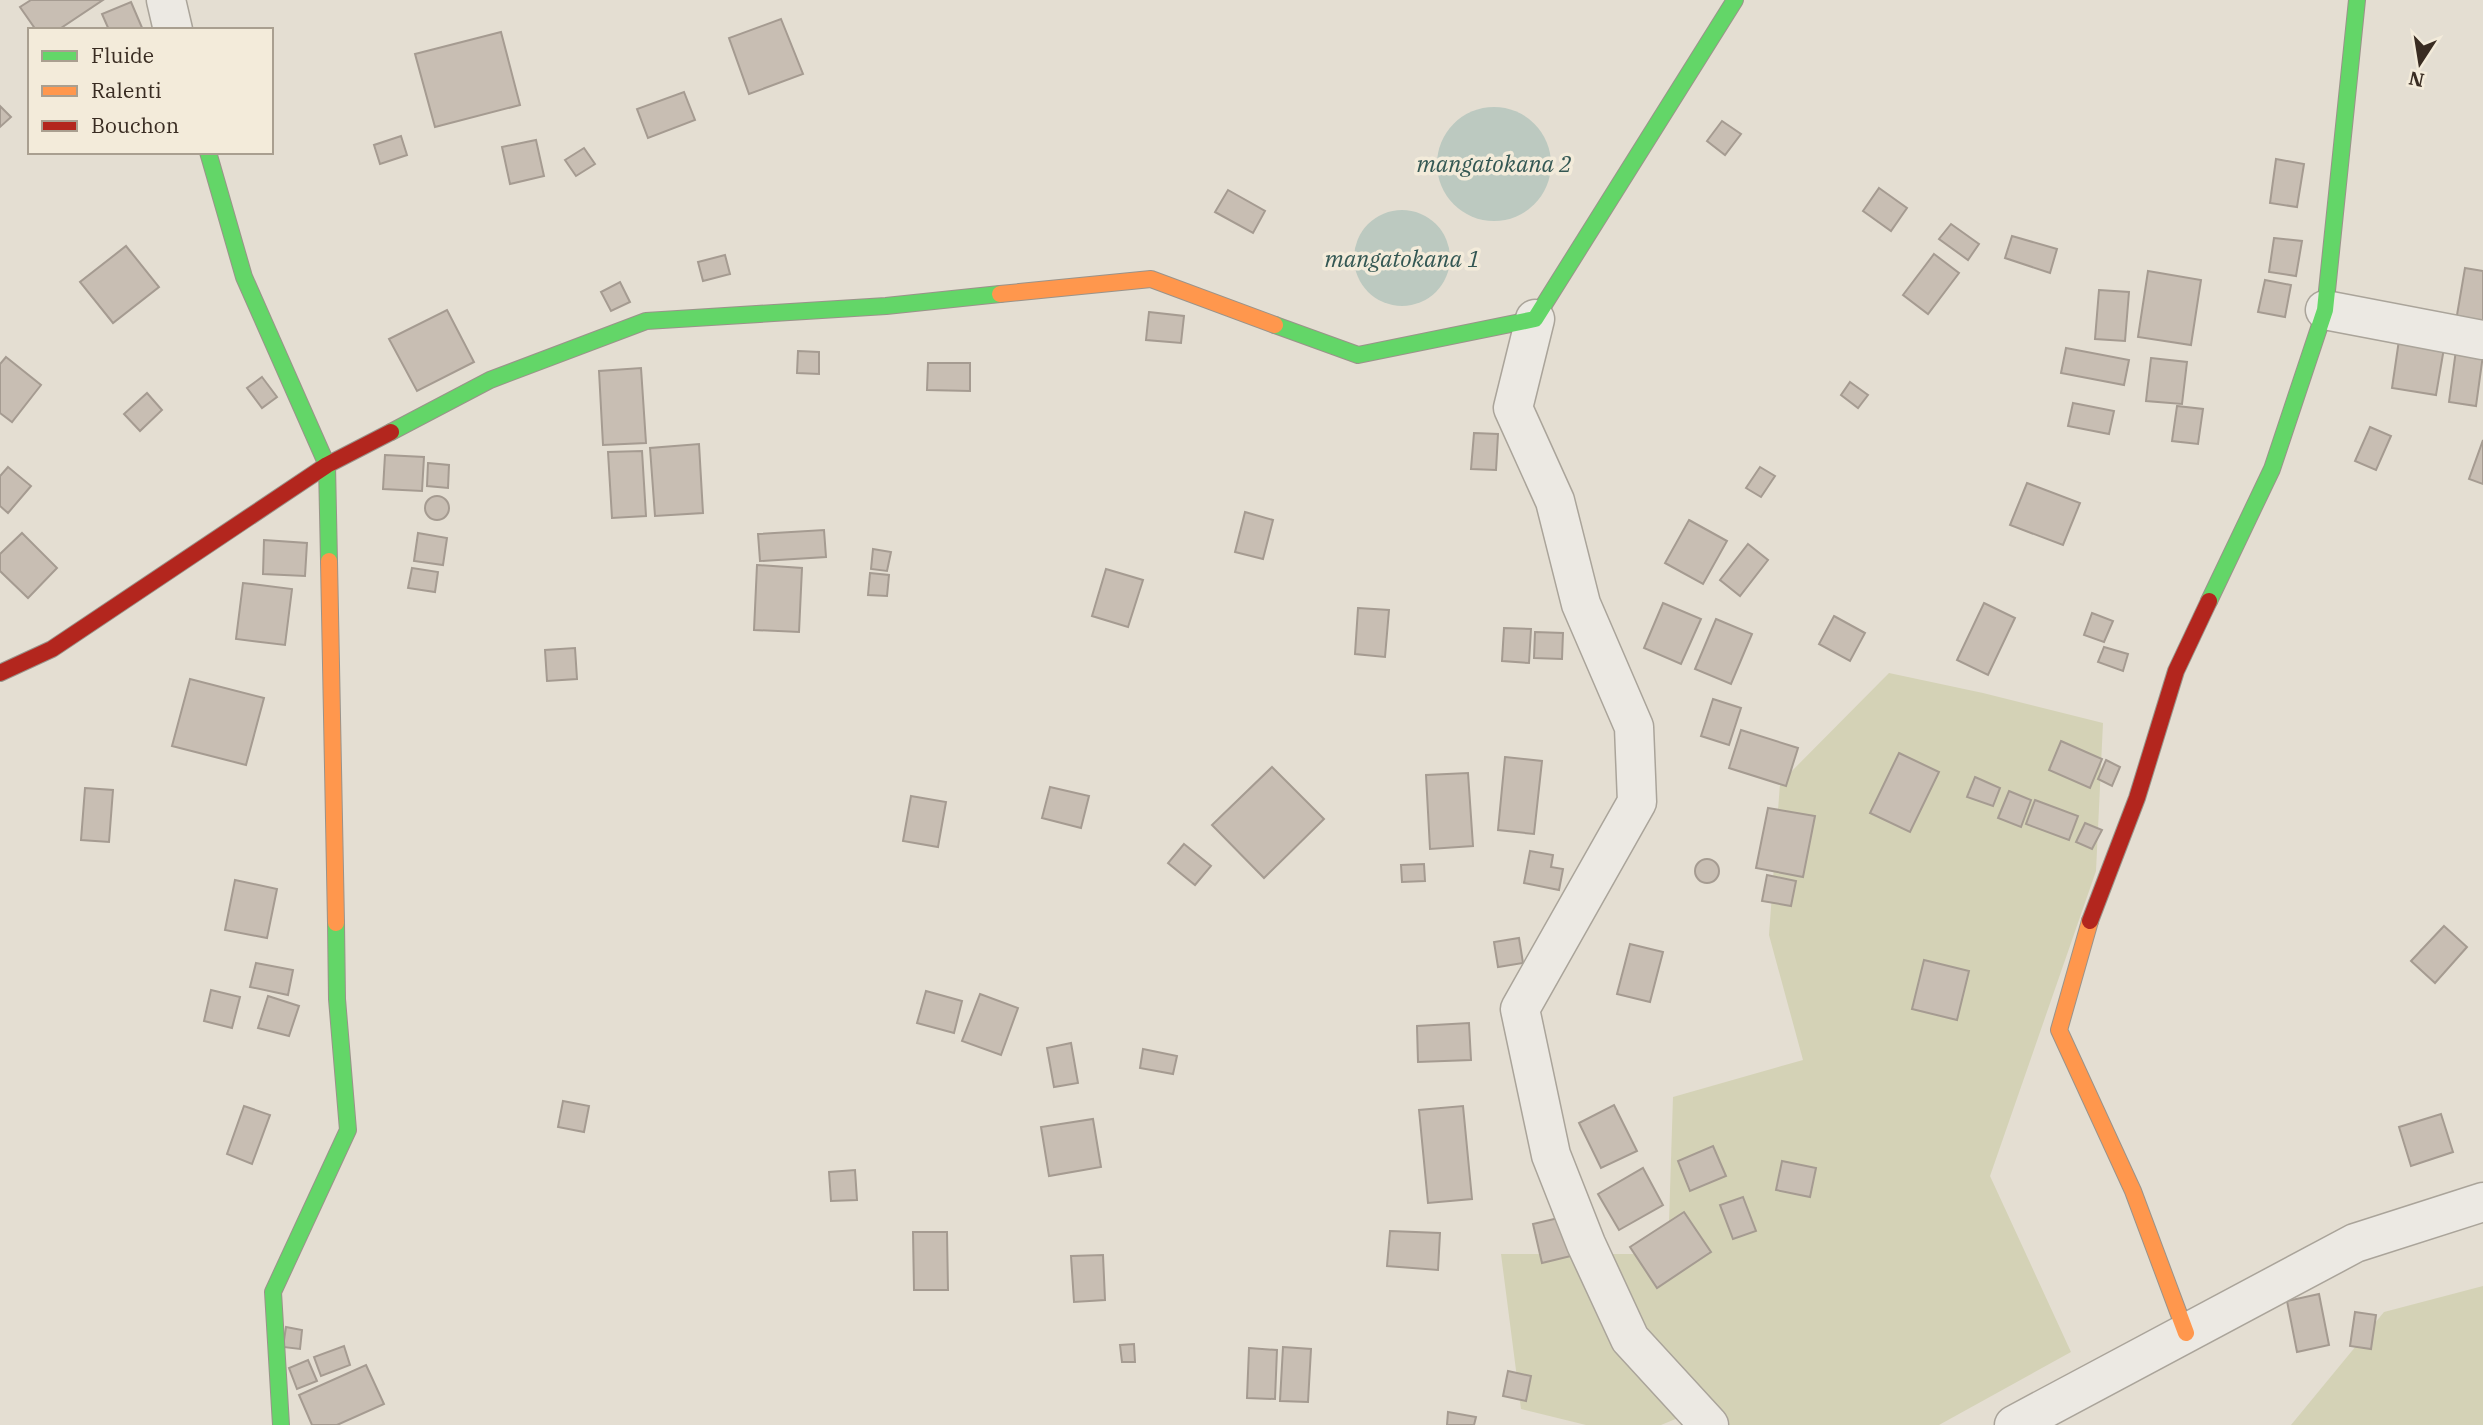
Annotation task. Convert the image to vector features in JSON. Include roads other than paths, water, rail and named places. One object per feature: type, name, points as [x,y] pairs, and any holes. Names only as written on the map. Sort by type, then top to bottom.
[{"type":"street","points":[[166,0],[173,28]]},
{"type":"street","points":[[1709,1425],[1630,1339],[1586,1244],[1551,1155],[1520,1009],[1637,802],[1634,727],[1581,604],[1555,501],[1513,408],[1535,319],[1735,0]]},
{"type":"street","points":[[2186,1333],[2133,1191],[2059,1030],[2091,917],[2137,798],[2176,671],[2273,469],[2325,310],[2357,0]]},
{"type":"street","points":[[209,154],[244,277],[327,464],[337,999],[348,1130],[273,1293],[281,1425]]},
{"type":"street","points":[[0,673],[52,649],[327,464],[490,380],[646,321],[886,306],[1151,279],[1358,355],[1535,319]]},
{"type":"street","points":[[2325,310],[2483,340]]},
{"type":"street","points":[[2014,1425],[2356,1243],[2483,1202]]},
{"type":"water","name":"mangatokana 2","points":[[1494,107],[1516,112],[1534,124],[1546,142],[1551,164],[1546,186],[1534,204],[1516,216],[1494,221],[1472,216],[1454,204],[1442,186],[1437,164],[1442,142],[1454,124],[1472,112]]},
{"type":"water","name":"mangatokana 1","points":[[1402,210],[1420,214],[1436,224],[1446,240],[1450,258],[1446,276],[1436,292],[1420,302],[1402,306],[1384,302],[1368,292],[1358,276],[1354,258],[1358,240],[1368,224],[1384,214]]}]
